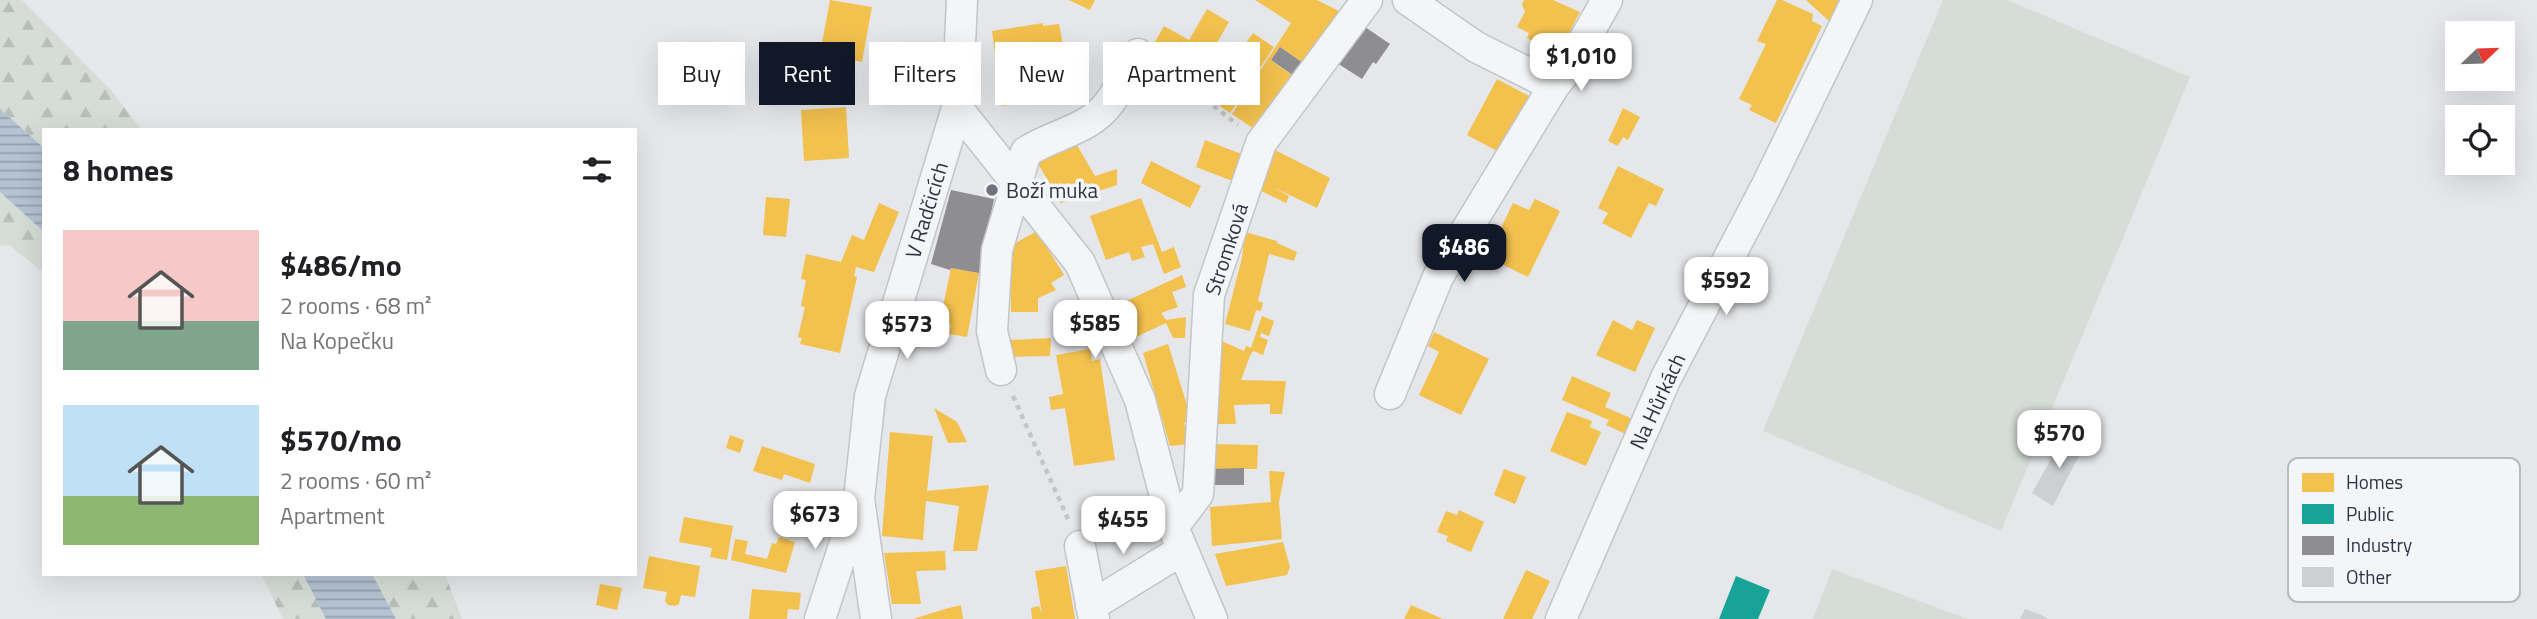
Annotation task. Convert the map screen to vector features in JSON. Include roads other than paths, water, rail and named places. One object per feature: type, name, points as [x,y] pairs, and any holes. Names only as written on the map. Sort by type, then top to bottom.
[{"type":"street","name":"V Radčicích","points":[[820,619],[859,499],[870,396],[957,108],[962,0]]},
{"type":"street","name":"Stromková","points":[[1177,538],[1198,494],[1209,295],[1261,143],[1367,0]]},
{"type":"street","points":[[1408,0],[1476,47],[1554,86]]},
{"type":"street","points":[[1390,394],[1438,277],[1554,86],[1569,67],[1606,0]]},
{"type":"street","name":"Na Hůrkách","points":[[1561,619],[1666,379],[1766,187],[1857,0]]},
{"type":"street","points":[[1001,370],[992,331],[997,250],[1026,152],[1072,130],[1104,110],[1107,105]]},
{"type":"street","points":[[957,108],[1017,180],[1080,263],[1140,400],[1177,538],[1212,619]]},
{"type":"street","name":"V Radčicích","points":[[859,499],[876,619]]},
{"type":"street","points":[[1092,612],[1177,538]]},
{"type":"street","points":[[1080,546],[1092,612]]},
{"type":"water","points":[[0,109],[42,146],[42,230],[0,192]]},
{"type":"water","points":[[304,576],[373,576],[396,619],[326,619]]},
{"type":"place","name":"Boží muka","points":[[992,190]]}]
